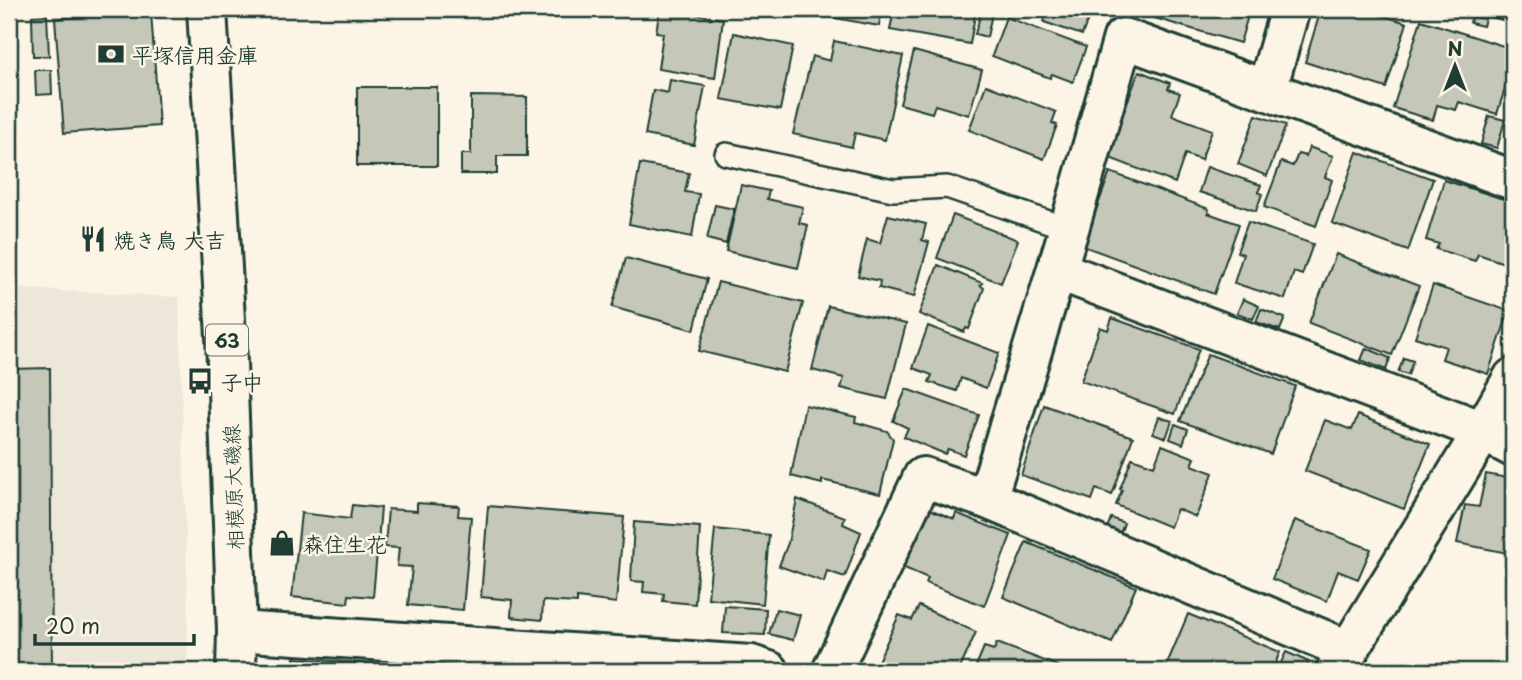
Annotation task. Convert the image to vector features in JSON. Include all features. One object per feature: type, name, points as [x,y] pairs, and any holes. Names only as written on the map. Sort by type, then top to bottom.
[{"type":"street","name":"相模原大磯線","points":[[207,9],[226,337],[237,631],[236,671]]},
{"type":"street","points":[[1267,89],[1290,9]]},
{"type":"street","points":[[987,499],[1057,270],[1123,38],[1513,180]]},
{"type":"street","points":[[1057,270],[1498,439]]},
{"type":"street","points":[[832,671],[923,477],[987,499],[1342,661],[1498,439],[1513,377]]},
{"type":"street","points":[[237,631],[751,665],[769,671]]},
{"type":"lane","points":[[726,155],[893,190],[947,187],[1069,229]]},
{"type":"shaded area","points":[[9,288],[179,297],[188,612],[187,671],[9,671]]},
{"type":"building","points":[[660,9],[683,9],[683,12],[723,19],[715,78],[658,69],[663,33],[656,32]]},
{"type":"building","points":[[758,9],[806,9],[804,18]]},
{"type":"building","points":[[825,9],[882,9],[879,26],[824,16]]},
{"type":"building","points":[[894,9],[976,9],[970,44],[890,30]]},
{"type":"building","points":[[982,9],[993,9],[987,37],[975,34]]},
{"type":"building","points":[[1048,9],[1092,9],[1082,35],[1044,22]]},
{"type":"building","points":[[1142,9],[1250,9],[1240,43],[1141,14]]},
{"type":"building","points":[[1312,9],[1362,9],[1407,23],[1386,88],[1305,62],[1319,16],[1311,13]]},
{"type":"building","points":[[1432,9],[1458,9],[1456,16]]},
{"type":"building","points":[[1462,9],[1513,9],[1513,23]]},
{"type":"building","points":[[151,12],[159,126],[64,133],[55,19]]},
{"type":"building","points":[[47,15],[49,56],[33,56],[32,16]]},
{"type":"building","points":[[1006,17],[1086,47],[1073,82],[1052,74],[1050,78],[992,56]]},
{"type":"building","points":[[1471,17],[1485,19],[1483,26],[1470,23]]},
{"type":"building","points":[[1421,20],[1513,49],[1513,63],[1497,114],[1459,102],[1456,110],[1437,105],[1433,120],[1393,108]]},
{"type":"building","points":[[734,33],[793,46],[780,110],[721,99]]},
{"type":"building","points":[[834,41],[903,56],[885,140],[855,133],[852,147],[793,134],[812,56],[830,61]]},
{"type":"building","points":[[914,51],[982,70],[969,115],[935,105],[932,113],[900,104]]},
{"type":"building","points":[[35,70],[51,70],[52,94],[36,95]]},
{"type":"building","points":[[1139,71],[1170,83],[1168,89],[1180,93],[1172,115],[1212,130],[1201,160],[1185,154],[1175,183],[1107,157]]},
{"type":"building","points":[[670,80],[705,86],[694,145],[645,135],[653,90],[668,93]]},
{"type":"building","points":[[986,85],[1056,112],[1052,123],[1057,125],[1044,159],[969,130]]},
{"type":"building","points":[[357,87],[437,87],[437,166],[357,166]]},
{"type":"building","points":[[471,96],[527,97],[527,156],[497,156],[497,174],[461,174],[461,154],[471,154]]},
{"type":"building","points":[[1256,115],[1286,125],[1267,176],[1238,164]]},
{"type":"building","points":[[1489,116],[1505,120],[1497,148],[1481,144]]},
{"type":"building","points":[[1309,147],[1333,156],[1325,177],[1332,180],[1316,226],[1264,207],[1281,162],[1293,166],[1298,154],[1306,156]]},
{"type":"building","points":[[1357,152],[1433,179],[1408,251],[1332,223]]},
{"type":"building","points":[[640,164],[689,173],[685,192],[699,194],[692,237],[629,224]]},
{"type":"building","points":[[1207,167],[1261,185],[1258,192],[1262,194],[1256,211],[1199,192]]},
{"type":"building","points":[[1110,172],[1209,209],[1208,213],[1239,224],[1214,294],[1083,246]]},
{"type":"building","points":[[1444,180],[1513,202],[1513,266],[1478,254],[1475,261],[1436,249],[1439,244],[1426,240]]},
{"type":"building","points":[[741,185],[769,191],[767,199],[803,207],[799,223],[808,225],[798,268],[726,251]]},
{"type":"building","points":[[715,205],[734,209],[726,244],[707,239]]},
{"type":"building","points":[[888,215],[926,224],[922,240],[929,242],[914,297],[879,288],[880,281],[858,276],[867,239],[880,243]]},
{"type":"building","points":[[953,215],[1018,240],[1001,283],[937,258]]},
{"type":"building","points":[[1248,222],[1313,244],[1302,275],[1294,272],[1285,299],[1234,283],[1243,254],[1237,252]]},
{"type":"building","points":[[1336,254],[1419,286],[1392,355],[1309,323]]},
{"type":"building","points":[[626,258],[707,279],[694,330],[612,307]]},
{"type":"building","points":[[938,265],[982,283],[980,285],[984,288],[969,329],[966,328],[964,332],[919,314]]},
{"type":"building","points":[[718,282],[803,303],[785,372],[699,351]]},
{"type":"building","points":[[1433,285],[1509,311],[1488,374],[1442,359],[1446,347],[1415,337]]},
{"type":"building","points":[[1243,299],[1259,306],[1253,319],[1237,313]]},
{"type":"building","points":[[828,306],[906,324],[887,399],[841,388],[844,378],[812,370]]},
{"type":"building","points":[[1261,309],[1285,318],[1280,330],[1256,322]]},
{"type":"building","points":[[1112,318],[1199,349],[1175,414],[1081,381],[1100,327],[1108,330]]},
{"type":"building","points":[[928,326],[999,353],[986,388],[961,378],[957,391],[929,382],[932,375],[913,368]]},
{"type":"building","points":[[1366,348],[1390,358],[1386,370],[1361,360]]},
{"type":"building","points":[[1208,354],[1295,386],[1271,454],[1180,421]]},
{"type":"building","points":[[1404,358],[1413,361],[1408,375],[1398,372]]},
{"type":"building","points":[[50,368],[52,671],[9,671],[9,369]]},
{"type":"building","points":[[906,389],[979,415],[964,455],[948,449],[945,454],[904,437],[908,428],[893,421]]},
{"type":"building","points":[[805,405],[856,417],[855,422],[887,431],[893,439],[880,494],[822,480],[822,484],[791,476]]},
{"type":"building","points":[[1044,405],[1133,437],[1112,495],[1096,489],[1092,500],[1021,475]]},
{"type":"building","points":[[1358,415],[1430,444],[1404,509],[1305,471],[1325,420],[1352,430]]},
{"type":"building","points":[[1159,417],[1172,421],[1166,438],[1153,433]]},
{"type":"building","points":[[1175,424],[1188,429],[1183,444],[1170,439]]},
{"type":"building","points":[[1162,445],[1195,458],[1192,465],[1213,473],[1196,517],[1177,509],[1170,527],[1116,505],[1132,458],[1154,466]]},
{"type":"building","points":[[1486,474],[1513,479],[1513,554],[1457,543],[1465,505],[1479,507]]},
{"type":"building","points":[[797,499],[845,517],[843,524],[861,532],[845,577],[827,571],[824,582],[779,566],[788,543]]},
{"type":"building","points":[[417,503],[459,506],[458,516],[471,517],[463,610],[408,605],[412,567],[397,566],[399,548],[385,547],[388,509],[417,511]]},
{"type":"building","points":[[352,505],[381,508],[373,597],[349,595],[348,603],[292,597],[301,513],[350,519]]},
{"type":"building","points":[[488,506],[624,517],[616,603],[577,598],[577,603],[543,601],[542,620],[511,617],[512,600],[481,597]]},
{"type":"building","points":[[927,508],[954,519],[956,513],[1011,535],[984,606],[926,583],[928,578],[902,567]]},
{"type":"building","points":[[1111,518],[1124,523],[1120,534],[1107,528]]},
{"type":"building","points":[[1295,520],[1371,549],[1358,579],[1338,571],[1327,601],[1272,579]]},
{"type":"building","points":[[634,522],[700,527],[695,604],[663,601],[664,594],[643,592],[644,582],[631,581]]},
{"type":"building","points":[[715,529],[769,535],[763,604],[708,598]]},
{"type":"building","points":[[1026,542],[1136,587],[1112,643],[1003,597]]},
{"type":"building","points":[[725,606],[766,609],[765,635],[723,633]]},
{"type":"building","points":[[919,606],[976,632],[959,671],[874,670],[899,615],[912,620]]},
{"type":"building","points":[[776,609],[800,615],[793,640],[769,634]]},
{"type":"building","points":[[1188,614],[1280,652],[1272,671],[1164,671]]},
{"type":"building","points":[[997,643],[1071,671],[974,671],[984,647],[994,650]]},
{"type":"building","points":[[373,652],[394,654],[394,664],[427,666],[426,671],[293,671],[294,658],[372,664]]},
{"type":"building","points":[[1286,652],[1309,662],[1305,671],[1277,671]]},
{"type":"place","name":"平塚信用金庫","points":[[111,54]]},
{"type":"place","name":"焼き鳥 大吉","points":[[93,239]]},
{"type":"place","name":"子中","points":[[200,381]]},
{"type":"place","name":"森住生花","points":[[282,543]]}]
